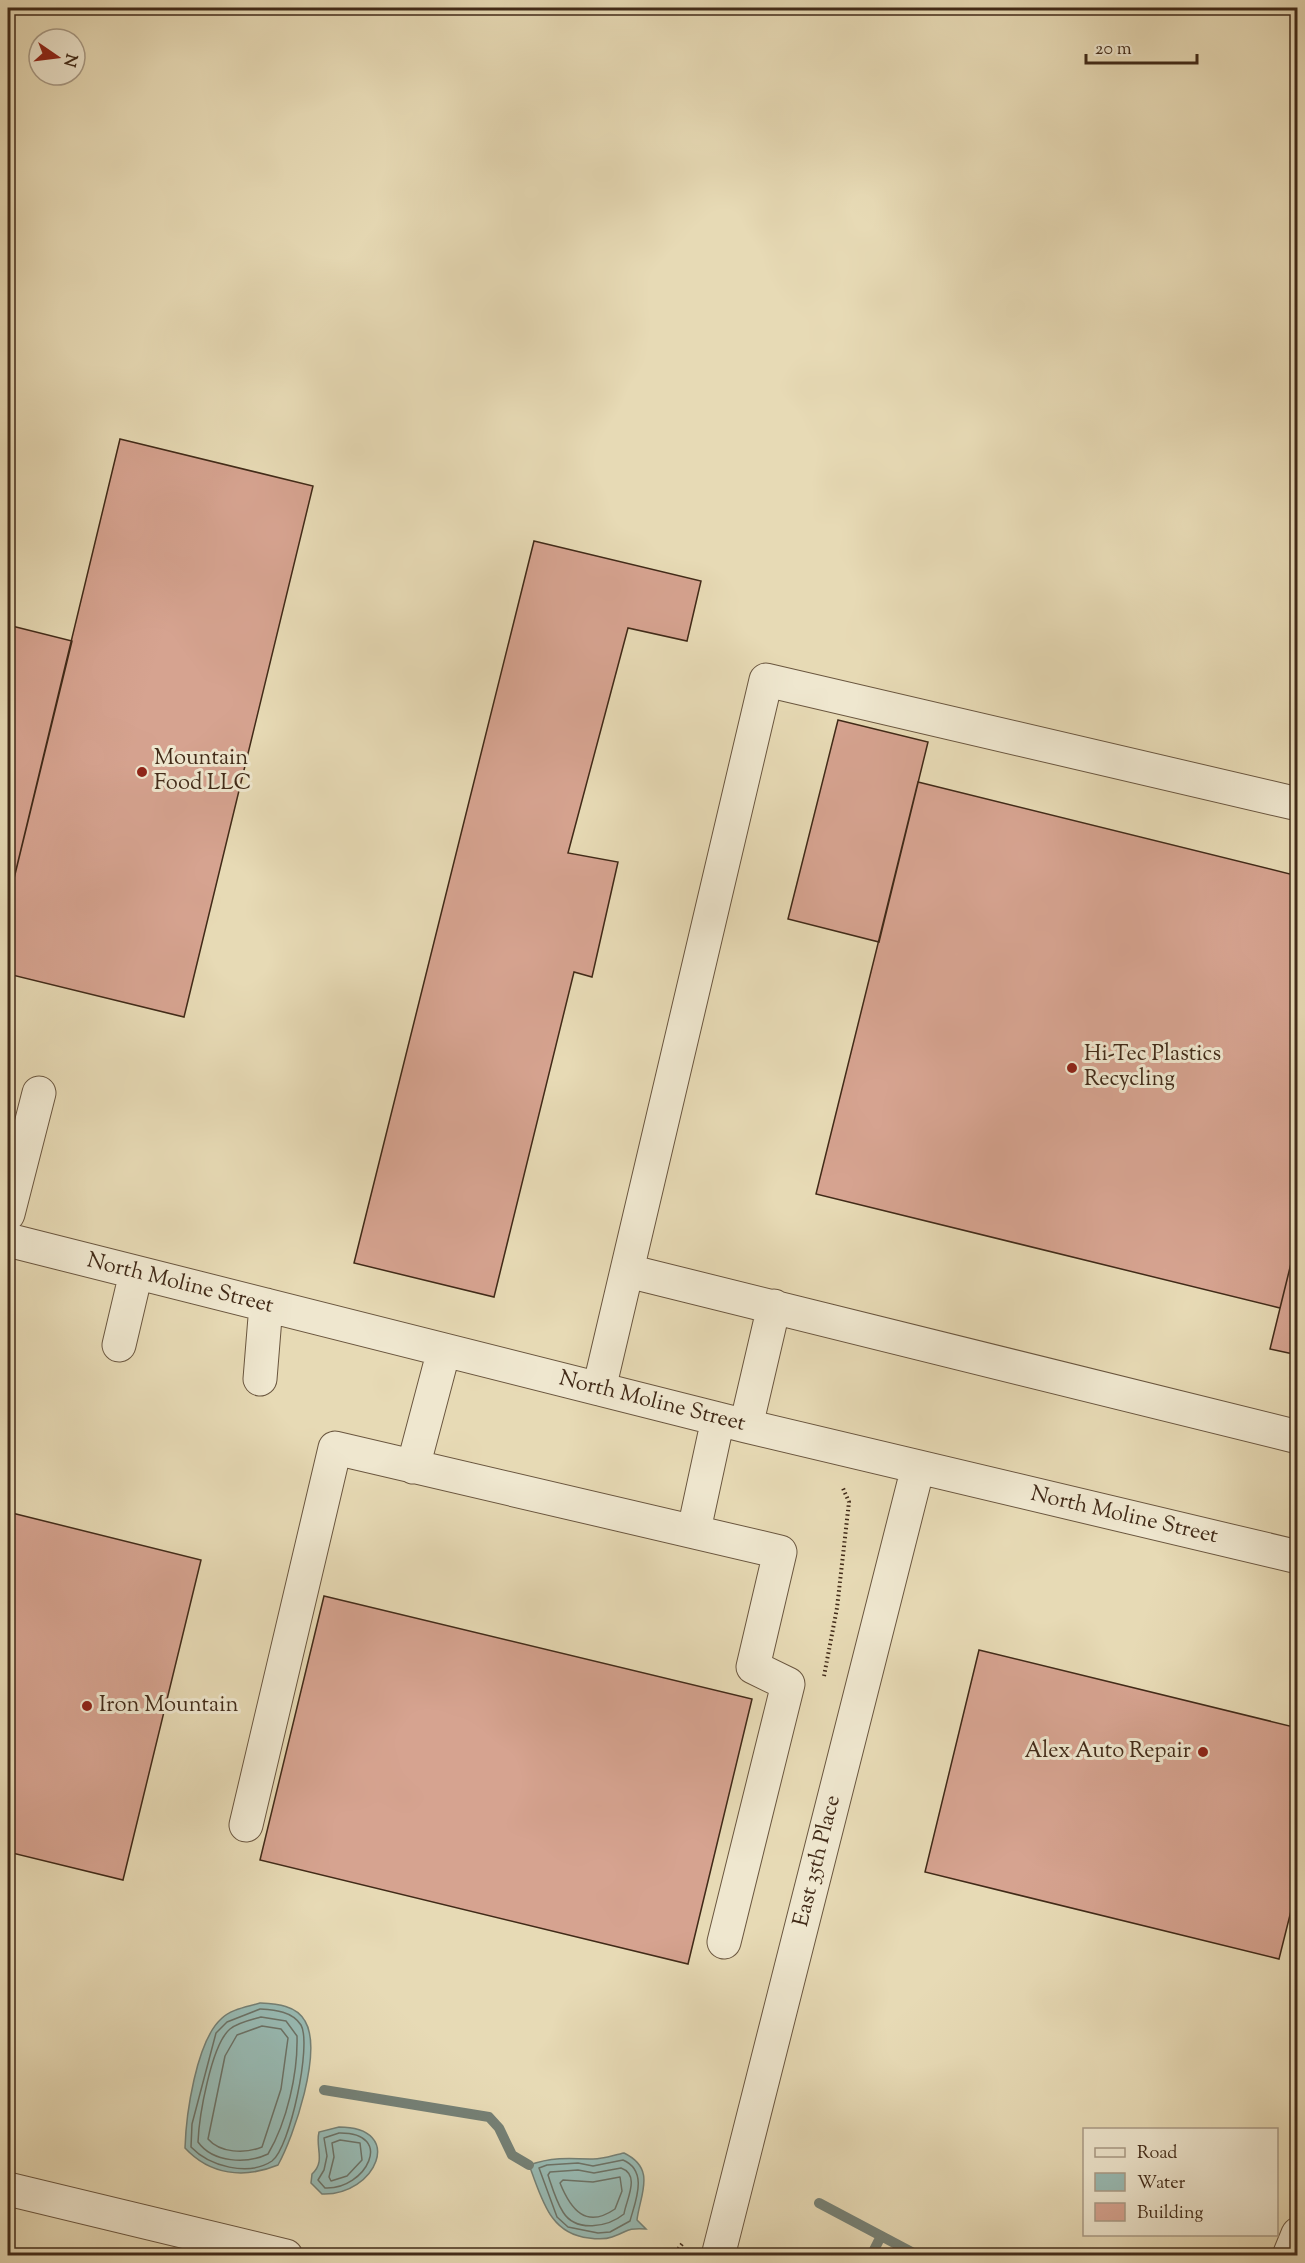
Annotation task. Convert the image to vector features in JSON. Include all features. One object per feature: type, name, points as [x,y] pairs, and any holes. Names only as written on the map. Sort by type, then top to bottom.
[{"type":"street","points":[[599,1389],[766,680],[1298,804]]},
{"type":"street","points":[[8,1214],[39,1093]]},
{"type":"street","name":"North Moline Street","points":[[8,1240],[732,1422],[1298,1557]]},
{"type":"street","points":[[628,1271],[1298,1437]]},
{"type":"street","points":[[119,1345],[136,1273]]},
{"type":"street","points":[[260,1379],[266,1305]]},
{"type":"street","points":[[694,1530],[774,1306]]},
{"type":"street","points":[[413,1467],[444,1350]]},
{"type":"street","points":[[246,1825],[335,1448],[694,1530],[780,1552],[753,1667],[788,1684],[724,1942]]},
{"type":"street","name":"East 35th Place","points":[[718,2256],[918,1467]]},
{"type":"street","points":[[8,2189],[203,2246],[286,2256]]},
{"type":"street","points":[[1289,2256],[1298,2234]]},
{"type":"water","points":[[260,2003],[291,2009],[305,2021],[310,2035],[309,2072],[292,2134],[278,2165],[253,2172],[228,2172],[205,2164],[185,2148],[190,2099],[199,2061],[212,2030],[229,2013]]},
{"type":"water","points":[[339,2127],[360,2130],[372,2138],[377,2149],[376,2161],[369,2174],[357,2184],[341,2192],[322,2194],[311,2183],[312,2174],[319,2159],[319,2132]]},
{"type":"water","points":[[624,2153],[634,2159],[643,2174],[643,2192],[637,2220],[646,2229],[630,2230],[600,2239],[575,2235],[565,2230],[556,2222],[543,2202],[529,2165],[552,2159],[599,2159]]},
{"type":"building","name":"Mountain Food LLC","points":[[120,439],[313,486],[184,1017],[8,974],[8,903]]},
{"type":"building","points":[[534,541],[701,581],[687,641],[628,628],[568,853],[618,862],[592,977],[574,972],[494,1297],[354,1263]]},
{"type":"building","points":[[8,625],[72,641],[8,903]]},
{"type":"building","points":[[838,720],[928,742],[879,942],[788,919]]},
{"type":"building","name":"Hi-Tec Plastics Recycling","points":[[918,782],[1298,876],[1298,1235],[1280,1308],[816,1194]]},
{"type":"building","points":[[1298,1235],[1298,1355],[1270,1349]]},
{"type":"building","name":"Iron Mountain","points":[[8,1512],[201,1560],[123,1880],[8,1852]]},
{"type":"building","points":[[324,1596],[752,1699],[688,1964],[260,1860]]},
{"type":"building","points":[[979,1650],[1298,1728],[1298,1883],[1279,1959],[925,1872]]},
{"type":"waterway","points":[[324,2090],[489,2117],[499,2128],[512,2155],[529,2165]]},
{"type":"waterway","points":[[819,2203],[919,2256]]},
{"type":"waterway","points":[[871,2256],[881,2236]]},
{"type":"place","name":"Mountain Food LLC","points":[[142,772]]},
{"type":"place","name":"Hi-Tec Plastics Recycling","points":[[1072,1068]]},
{"type":"place","name":"Iron Mountain","points":[[87,1706]]},
{"type":"place","name":"Alex Auto Repair","points":[[1203,1752]]}]
